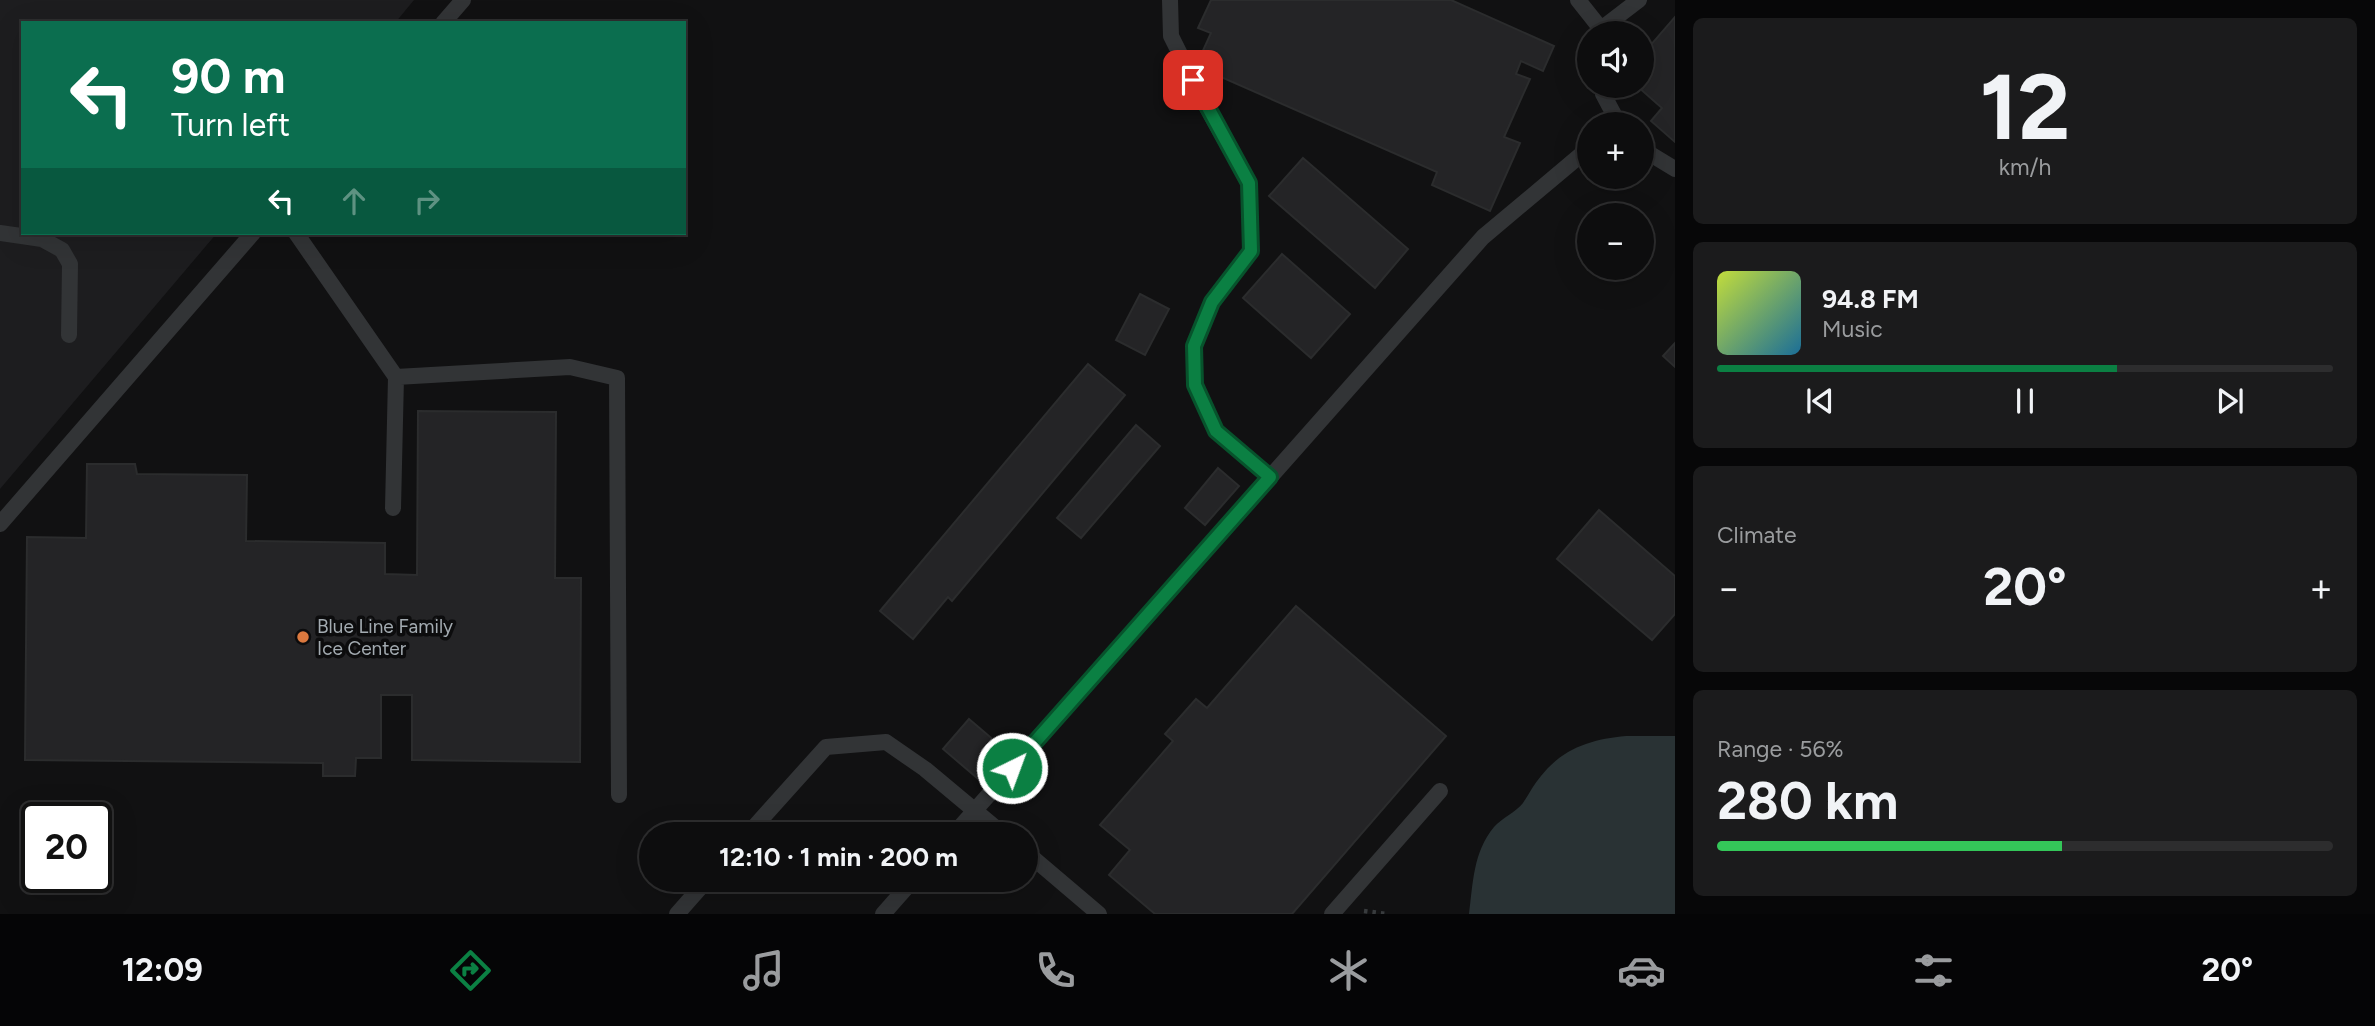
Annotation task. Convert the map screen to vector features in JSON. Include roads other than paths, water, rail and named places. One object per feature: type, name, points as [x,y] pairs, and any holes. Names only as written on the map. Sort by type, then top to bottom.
[{"type":"lane","points":[[445,21],[463,0]]},
{"type":"lane","points":[[1170,0],[1171,36],[1249,183],[1251,251],[1212,302],[1194,346],[1195,385],[1216,431],[1270,477]]},
{"type":"lane","points":[[1578,0],[1594,21]]},
{"type":"lane","points":[[1613,21],[1639,0]]},
{"type":"lane","points":[[1654,156],[1675,169]]},
{"type":"lane","points":[[964,822],[1483,237],[1577,158]]},
{"type":"lane","points":[[0,233],[42,240],[62,250],[70,264],[69,335]]},
{"type":"lane","points":[[0,524],[251,235]]},
{"type":"lane","points":[[297,235],[396,377],[394,508]]},
{"type":"lane","points":[[396,377],[570,367],[617,378],[619,795]]},
{"type":"lane","points":[[759,822],[826,747],[886,742],[925,769],[989,822]]},
{"type":"lane","points":[[1332,914],[1440,791]]},
{"type":"lane","points":[[1038,862],[1099,914]]},
{"type":"lane","points":[[677,914],[696,892]]},
{"type":"lane","points":[[883,914],[902,892]]},
{"type":"place","name":"Blue Line Family Ice Center","points":[[303,637]]}]
